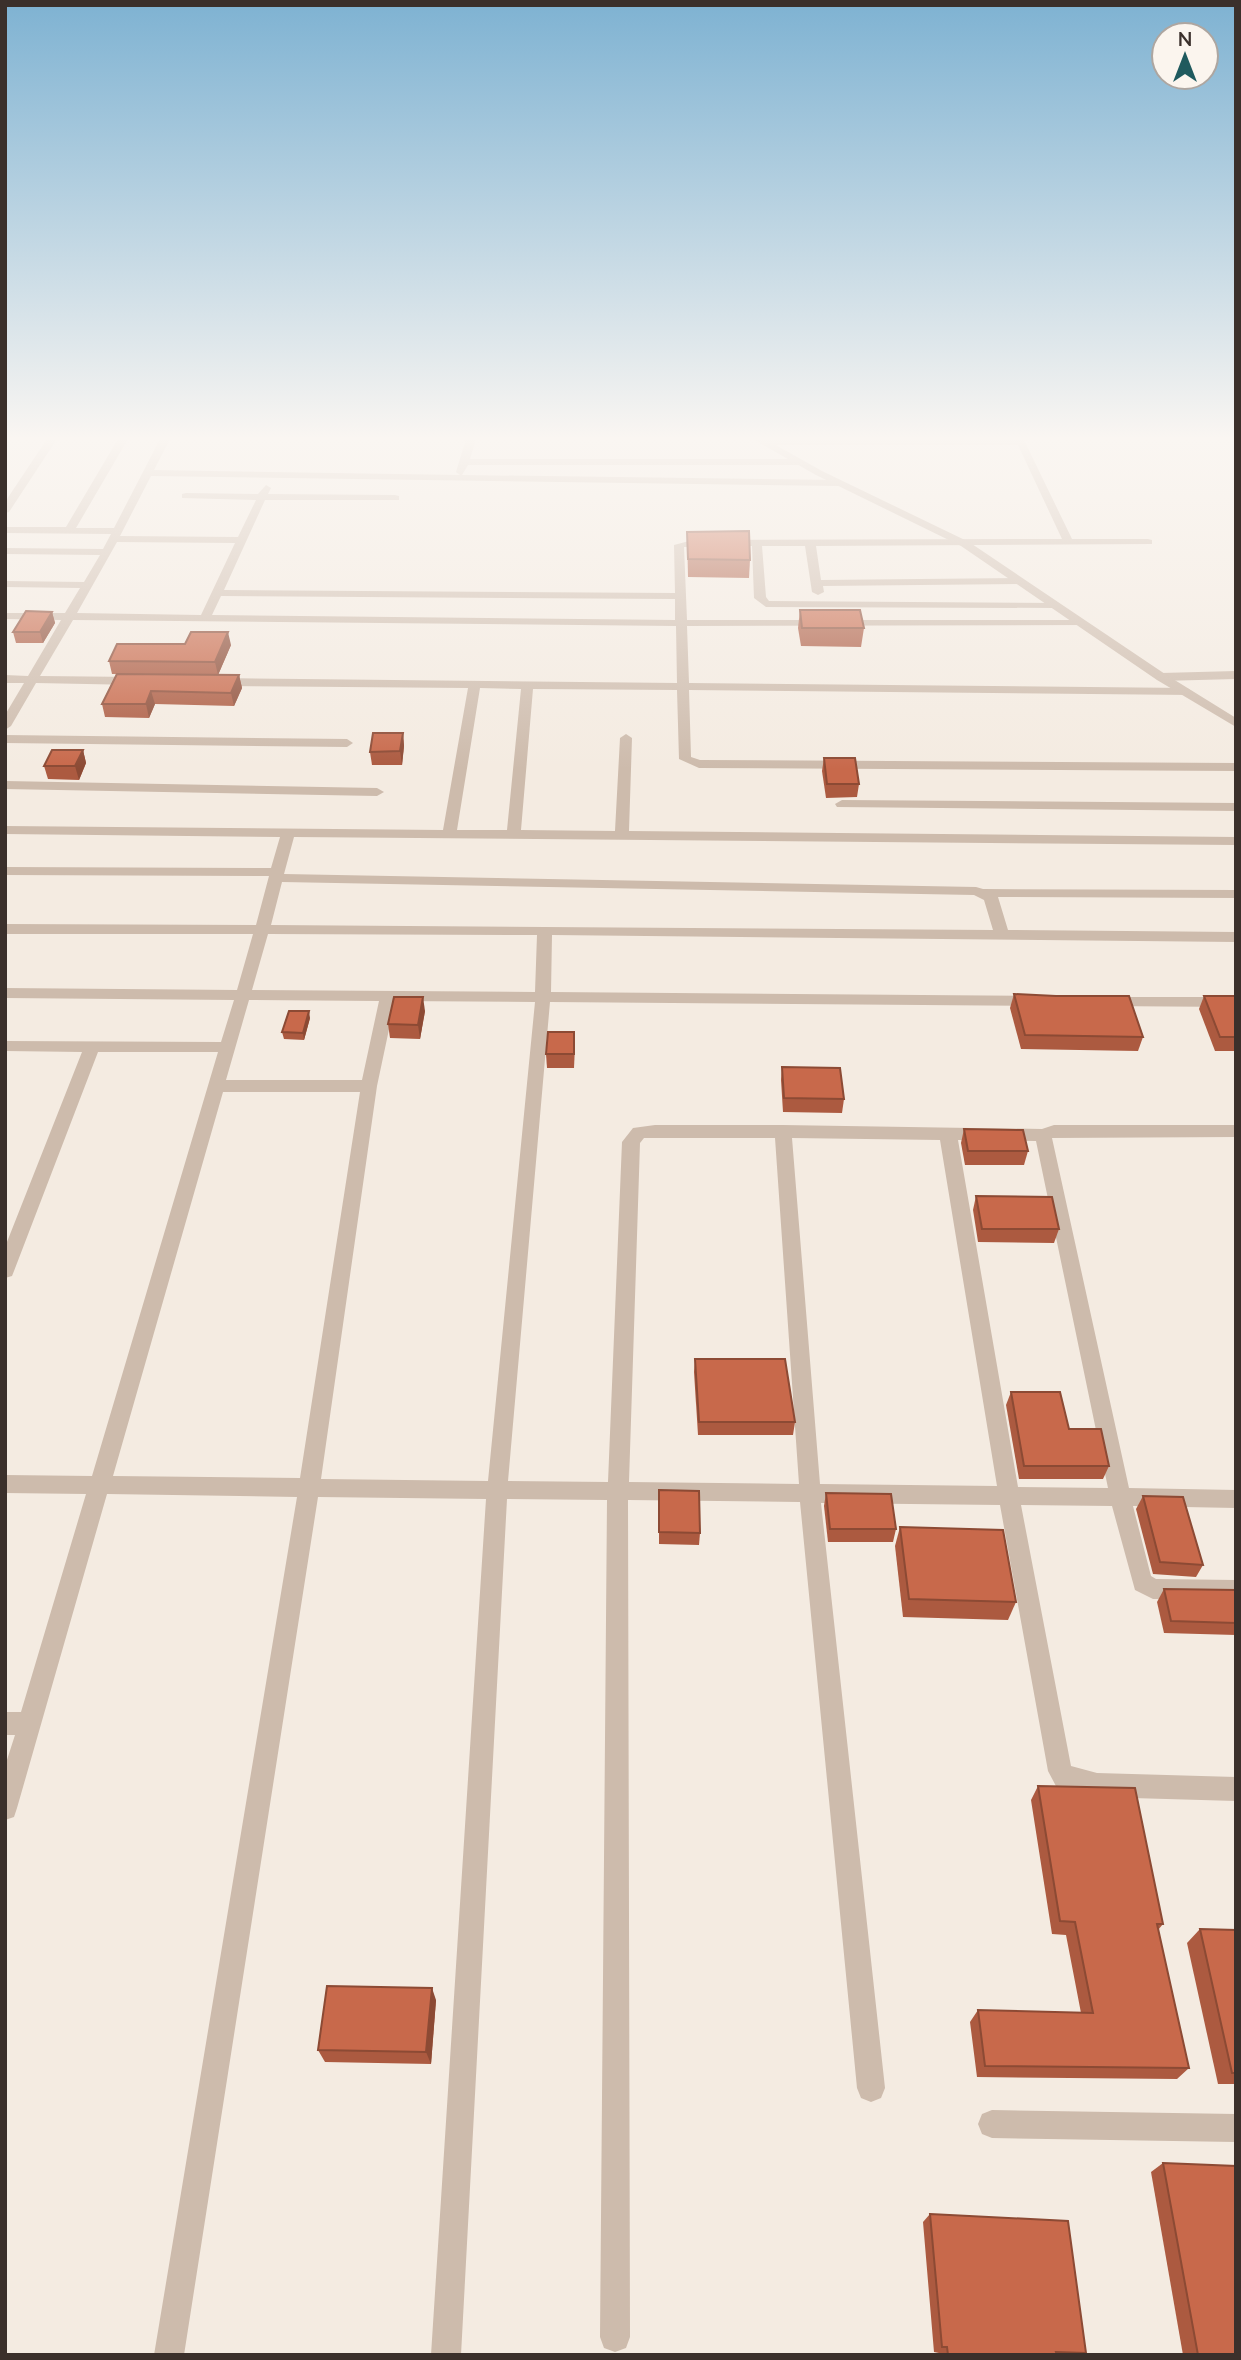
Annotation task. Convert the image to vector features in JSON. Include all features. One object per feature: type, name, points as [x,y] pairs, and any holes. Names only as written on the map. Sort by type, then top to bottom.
[{"type":"street","points":[[5,726],[108,549]]},
{"type":"street","points":[[205,618],[238,549]]},
{"type":"street","points":[[679,549],[684,755],[690,762],[1236,768]]},
{"type":"street","points":[[758,549],[762,602],[773,605],[1054,605]]},
{"type":"street","points":[[811,549],[820,605]]},
{"type":"street","points":[[972,549],[1161,677],[1236,723]]},
{"type":"street","points":[[5,551],[107,552]]},
{"type":"street","points":[[816,583],[1019,581]]},
{"type":"street","points":[[5,584],[87,584]]},
{"type":"street","points":[[217,593],[681,596]]},
{"type":"street","points":[[5,616],[682,623],[1080,623]]},
{"type":"street","points":[[1161,677],[1236,675]]},
{"type":"street","points":[[5,679],[156,681]]},
{"type":"street","points":[[198,681],[1186,692]]},
{"type":"street","points":[[449,834],[475,685]]},
{"type":"street","points":[[514,834],[527,685]]},
{"type":"street","points":[[622,835],[626,738]]},
{"type":"street","points":[[5,739],[347,743]]},
{"type":"street","points":[[5,785],[377,792]]},
{"type":"street","points":[[842,804],[1236,807]]},
{"type":"street","points":[[5,830],[1236,841]]},
{"type":"street","points":[[5,1808],[288,832]]},
{"type":"street","points":[[5,871],[953,890],[985,893],[1236,894]]},
{"type":"street","points":[[985,893],[991,898],[1002,935]]},
{"type":"street","points":[[5,929],[545,930],[1236,937]]},
{"type":"street","points":[[446,2355],[498,1491],[543,999],[545,930]]},
{"type":"street","points":[[5,993],[1056,1001]]},
{"type":"street","points":[[169,2355],[309,1486],[369,1086],[388,996]]},
{"type":"street","points":[[1083,1002],[1236,1002]]},
{"type":"street","points":[[5,1046],[226,1047]]},
{"type":"street","points":[[5,1271],[92,1047]]},
{"type":"street","points":[[215,1086],[369,1086]]},
{"type":"street","points":[[615,2337],[618,1492],[631,1142],[639,1132],[645,1131],[1043,1135],[1054,1131],[1236,1132]]},
{"type":"street","points":[[783,1131],[810,1494],[872,2088]]},
{"type":"street","points":[[948,1134],[1009,1497],[1060,1770],[1066,1779],[1097,1785],[1236,1789]]},
{"type":"street","points":[[1043,1135],[1120,1497],[1141,1578],[1147,1586],[1236,1590]]},
{"type":"street","points":[[5,1484],[1236,1499]]},
{"type":"street","points":[[5,1723],[30,1724]]},
{"type":"street","points":[[992,2124],[1236,2128]]},
{"type":"building","points":[[688,549],[750,549],[750,560],[688,559]]},
{"type":"building","points":[[800,610],[860,610],[864,628],[802,628]]},
{"type":"building","points":[[26,611],[52,612],[40,632],[13,632]]},
{"type":"building","points":[[191,632],[228,632],[215,662],[109,661],[117,644],[185,644]]},
{"type":"building","points":[[117,674],[239,675],[231,693],[151,691],[146,704],[102,704]]},
{"type":"building","points":[[373,733],[403,733],[400,751],[370,752]]},
{"type":"building","points":[[52,750],[83,750],[75,766],[44,766]]},
{"type":"building","points":[[824,758],[855,758],[859,784],[827,784]]},
{"type":"building","points":[[1014,994],[1129,996],[1143,1037],[1025,1035]]},
{"type":"building","points":[[1204,996],[1236,996],[1236,1037],[1220,1037]]},
{"type":"building","points":[[394,997],[423,997],[418,1025],[388,1024]]},
{"type":"building","points":[[289,1011],[309,1011],[303,1033],[282,1032]]},
{"type":"building","points":[[548,1032],[574,1032],[574,1054],[546,1054]]},
{"type":"building","points":[[782,1067],[840,1068],[844,1099],[784,1098]]},
{"type":"building","points":[[964,1129],[1023,1130],[1028,1151],[968,1151]]},
{"type":"building","points":[[976,1196],[1052,1197],[1059,1229],[982,1229]]},
{"type":"building","points":[[695,1359],[785,1359],[795,1422],[699,1422]]},
{"type":"building","points":[[1011,1392],[1060,1392],[1069,1429],[1101,1429],[1109,1466],[1024,1466]]},
{"type":"building","points":[[659,1490],[699,1491],[700,1533],[659,1532]]},
{"type":"building","points":[[826,1493],[891,1494],[896,1529],[830,1529]]},
{"type":"building","points":[[1143,1496],[1183,1497],[1203,1565],[1160,1562]]},
{"type":"building","points":[[900,1527],[1003,1530],[1016,1602],[909,1599]]},
{"type":"building","points":[[1164,1589],[1236,1590],[1236,1623],[1171,1621]]},
{"type":"building","points":[[1038,1786],[1135,1788],[1163,1924],[1157,1924],[1189,2068],[985,2066],[978,2010],[1093,2013],[1075,1922],[1060,1921]]},
{"type":"building","points":[[1200,1929],[1236,1930],[1236,2073],[1232,2073]]},
{"type":"building","points":[[327,1986],[432,1988],[426,2052],[318,2050]]},
{"type":"building","points":[[1163,2163],[1236,2166],[1236,2355],[1198,2355]]},
{"type":"building","points":[[930,2214],[1068,2221],[1086,2353],[948,2355],[947,2347],[942,2347]]}]
